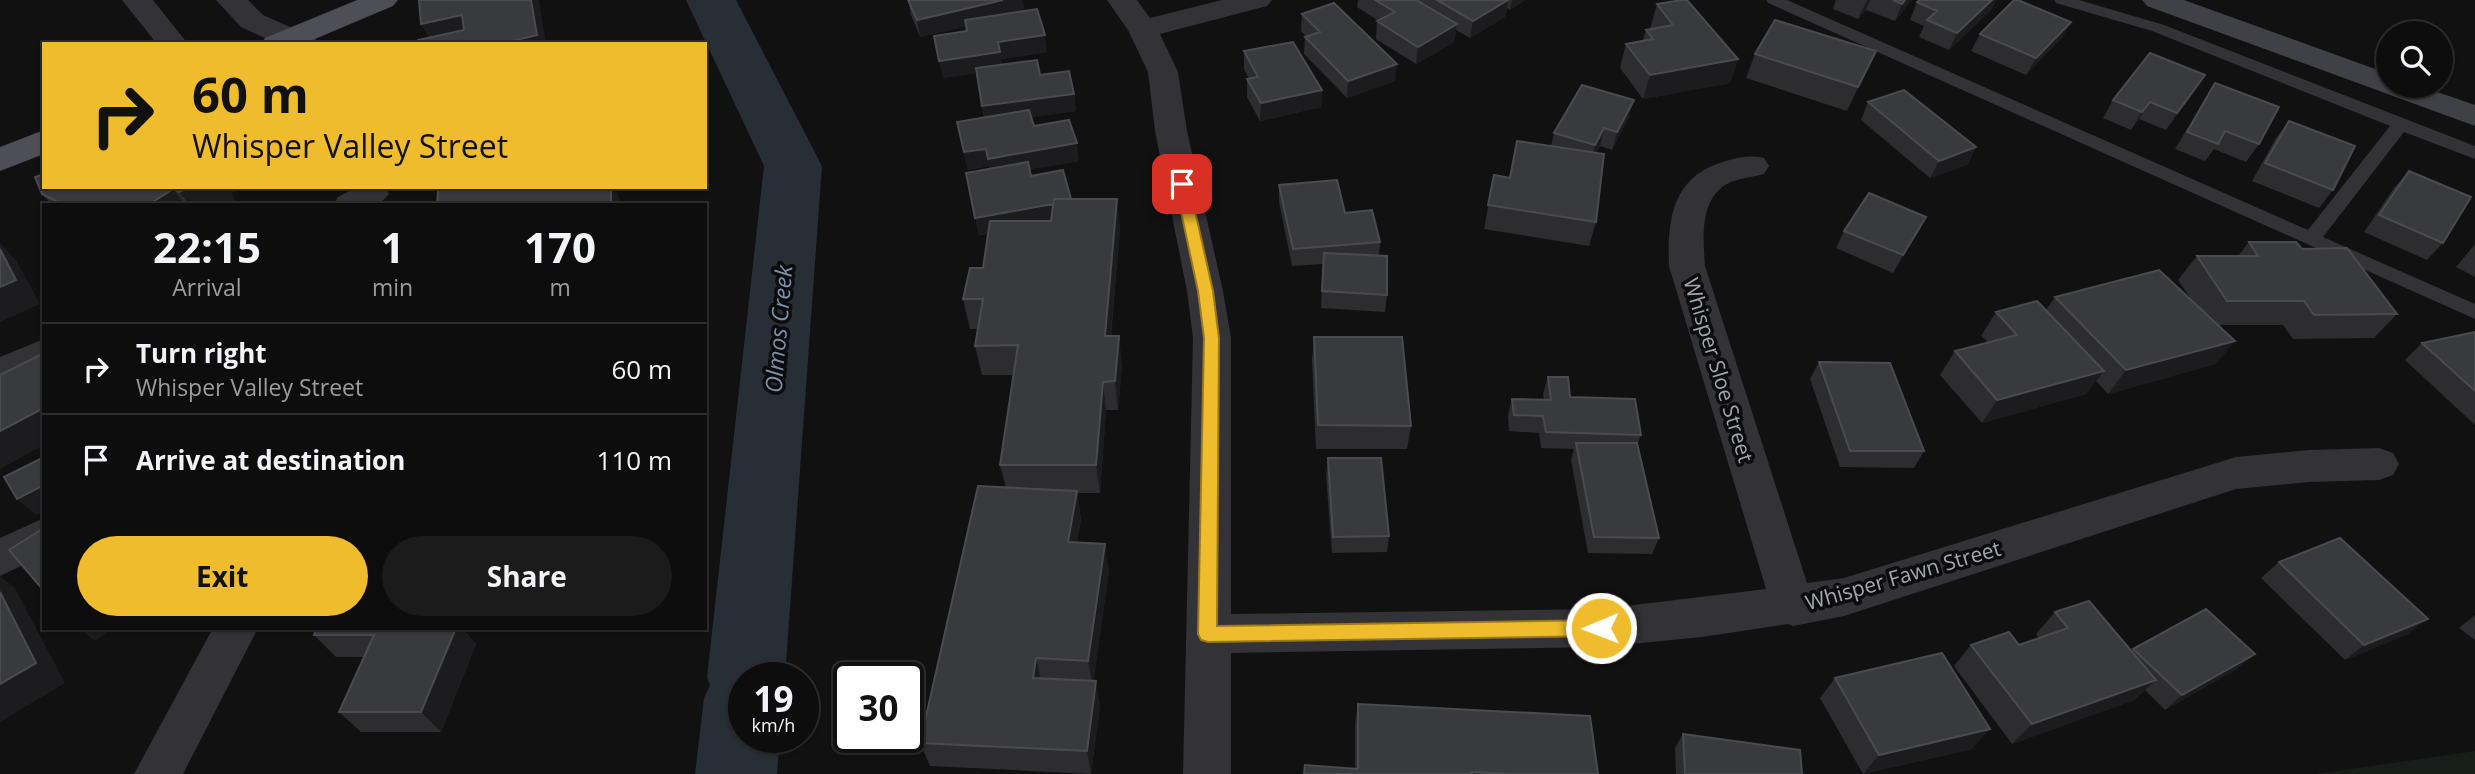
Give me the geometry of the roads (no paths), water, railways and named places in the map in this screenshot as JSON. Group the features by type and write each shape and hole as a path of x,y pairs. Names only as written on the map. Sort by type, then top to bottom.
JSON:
{"main road":[{"path":"290,42 383,0"},
{"path":"2157,0 2376,81"},
{"path":"2225,0 2376,60"},
{"path":"2453,92 2475,101"},
{"path":"2423,98 2475,116"},
{"path":"0,160 42,142"}],"street":[{"path":"231,0 252,21 290,42"},
{"path":"1207,774 1212,338 1205,291 1171,131 1163,72 1133,15 1257,0"},
{"path":"146,2 172,42"},
{"name":"Whisper Sloe Street","path":"1752,166 1715,176 1694,196 1685,226 1687,266 1793,607"},
{"path":"0,374 42,354"},
{"name":"Whisper Fawn Street","path":"1208,634 1601,628 1793,607 1844,597 2236,472 2379,464"},
{"path":"0,558 42,536"},
{"path":"158,774 235,630"}],"lane":[{"path":"1774,0 2475,312"},
{"path":"2062,0 2158,28 2475,153"},
{"path":"2311,239 2401,124"}],"waterway":[{"name":"Olmos Creek","path":"711,0 793,166 747,662"},
{"name":"Olmos Creek","path":"736,774 738,753"}]}
